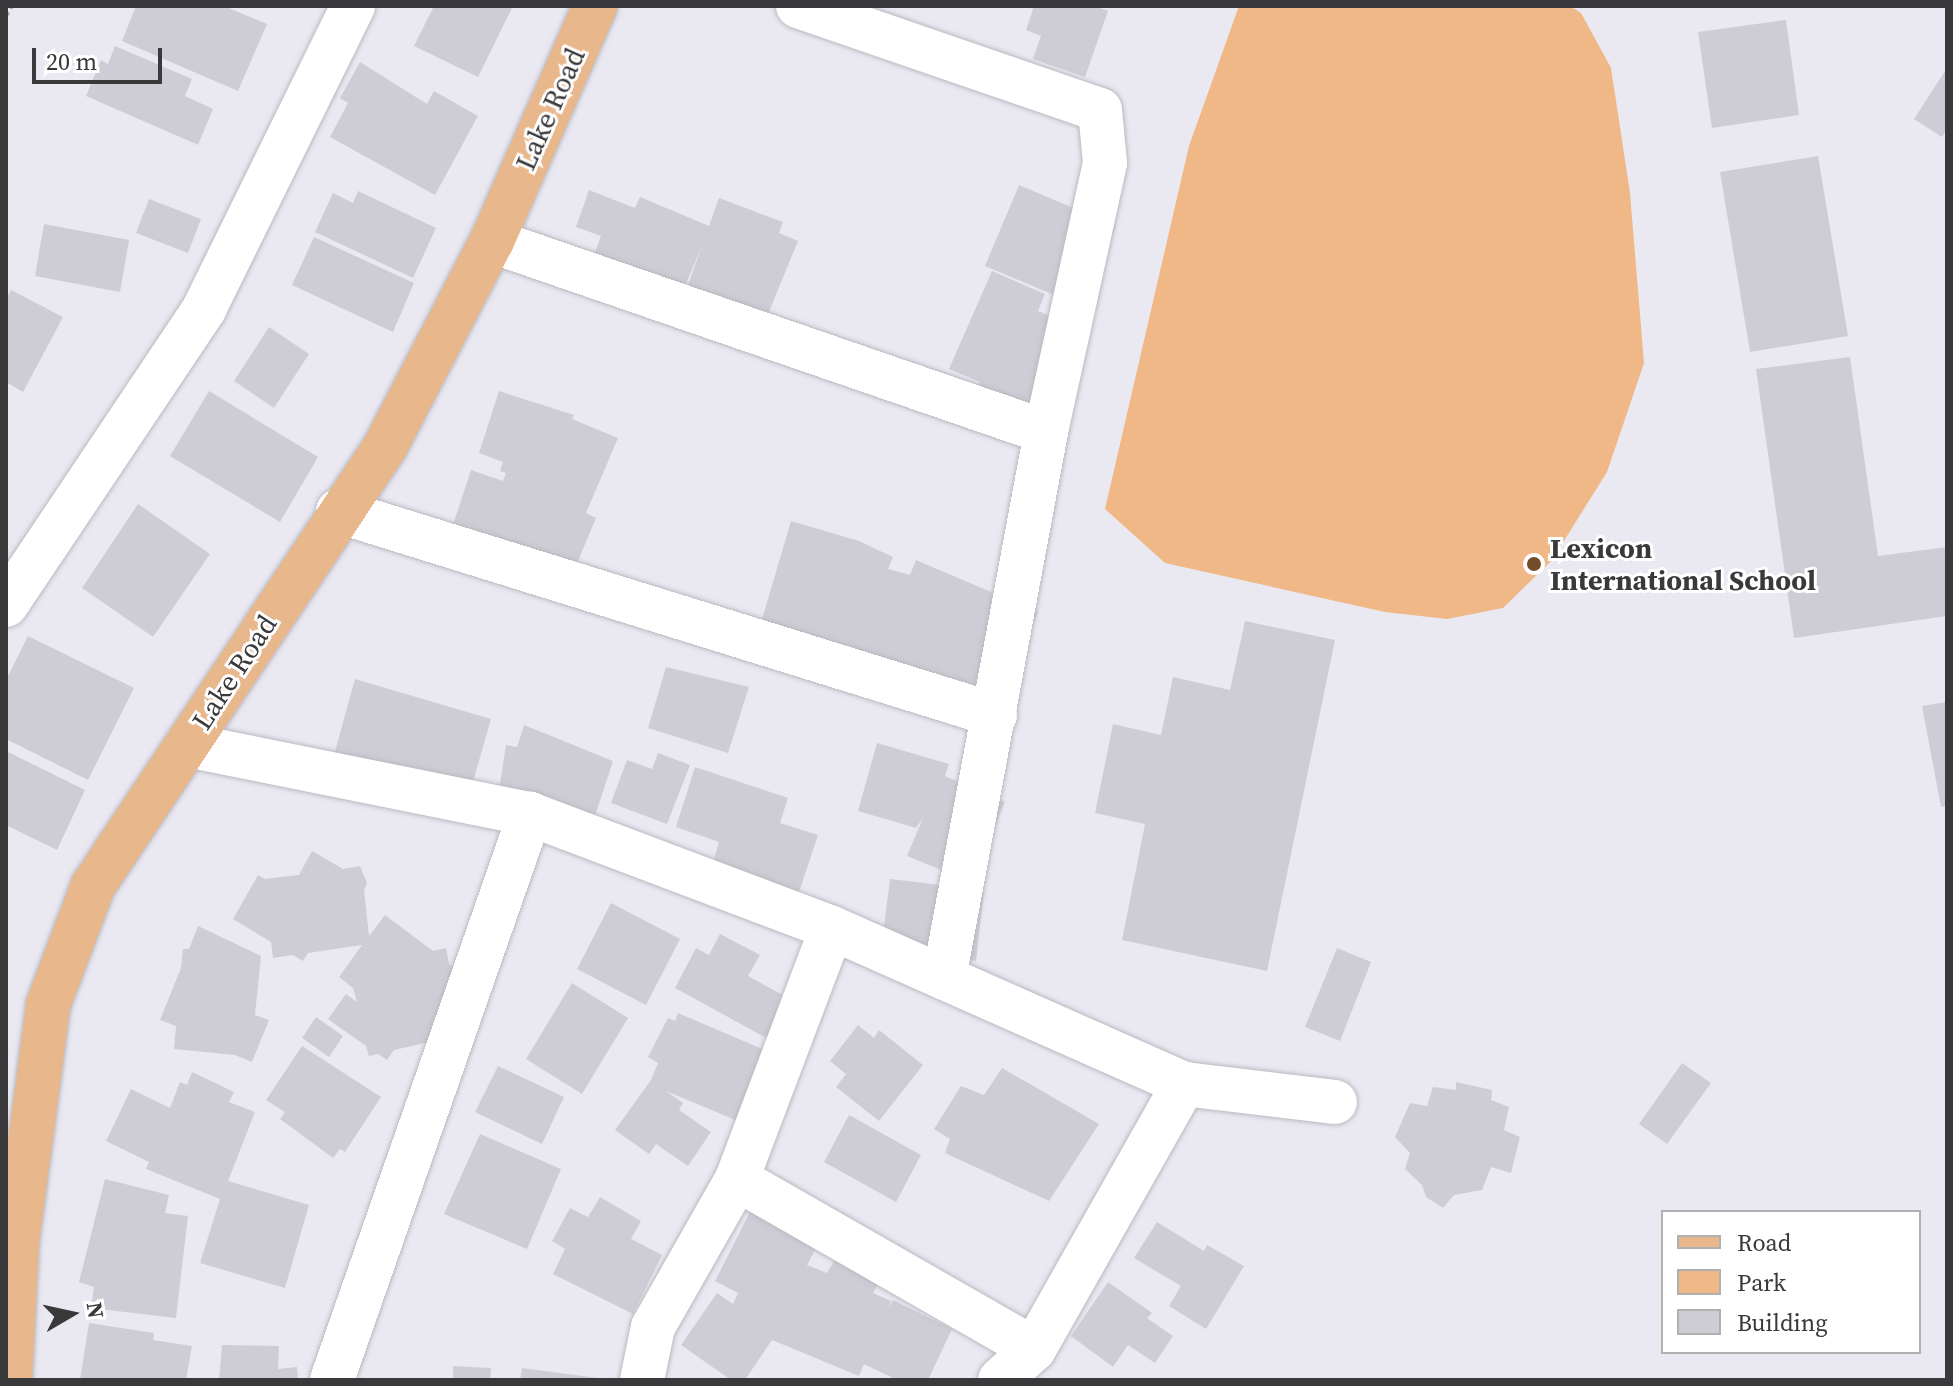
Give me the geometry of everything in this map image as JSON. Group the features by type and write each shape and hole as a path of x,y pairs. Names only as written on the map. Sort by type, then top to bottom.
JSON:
{"main road":[{"name":"Lake Road","path":"10,1380 12,1240 48,1005 93,886 338,511 385,447 492,241 595,6"}],"street":[{"path":"6,605 204,309 353,6"},
{"path":"798,6 1100,110 1105,163 1046,432 944,978"},
{"path":"492,241 1046,432"},
{"path":"338,511 995,715"},
{"path":"187,745 530,814 832,928 1184,1084 1335,1102"},
{"path":"332,1380 530,814"},
{"path":"642,1380 653,1327 737,1179 832,928"},
{"path":"1000,1380 1034,1349 1184,1084"},
{"path":"737,1179 1034,1349"}],"path":[{"path":"6,15 11,6"}],"green space":[{"path":"1239,6 1570,6 1581,13 1611,68 1630,193 1644,363 1607,472 1552,560 1503,608 1447,619 1385,612 1165,563 1105,509 1189,146"}],"building":[{"path":"136,6 224,6 267,24 238,91 122,41"},
{"path":"434,6 513,6 478,77 414,46"},
{"path":"1034,6 1094,6 1108,11 1085,77 1033,59 1041,36 1026,30"},
{"path":"1786,20 1799,115 1712,128 1698,32"},
{"path":"115,46 192,79 185,96 213,109 198,145 86,96 101,60 108,64"},
{"path":"360,62 427,104 434,91 478,116 435,195 330,137 348,103 340,98"},
{"path":"1947,68 1947,129 1942,137 1914,119"},
{"path":"1818,156 1848,336 1750,352 1720,172"},
{"path":"1019,185 1116,226 1082,307 985,266"},
{"path":"589,190 635,208 640,197 709,226 719,198 783,222 779,233 798,241 759,336 684,296 702,246 680,298 592,260 601,236 576,227"},
{"path":"358,191 436,228 413,278 315,232 333,193 353,203"},
{"path":"149,199 201,219 188,253 136,233"},
{"path":"44,224 129,240 120,292 35,276"},
{"path":"314,237 414,283 393,332 292,285"},
{"path":"992,271 1045,294 1038,311 1070,324 1025,432 969,408 980,382 949,369"},
{"path":"11,290 63,317 23,392 6,382 6,300"},
{"path":"269,327 309,354 274,408 234,381"},
{"path":"1850,357 1878,556 1947,547 1947,616 1794,638 1756,369"},
{"path":"209,391 318,457 280,522 170,456"},
{"path":"499,391 574,415 572,419 618,438 586,513 596,518 563,597 453,525 471,470 503,481 506,473 500,471 503,462 479,453"},
{"path":"138,504 210,554 153,637 82,588"},
{"path":"791,521 859,541 893,557 888,569 910,575 916,560 1038,612 989,732 760,626"},
{"path":"1245,621 1335,640 1267,971 1122,940 1145,824 1095,813 1113,724 1161,735 1173,677 1230,690"},
{"path":"28,636 134,688 88,780 6,739 6,680"},
{"path":"666,667 749,687 728,753 648,728"},
{"path":"355,679 491,719 466,806 331,766"},
{"path":"1947,702 1947,806 1941,807 1922,706"},
{"path":"524,725 613,761 595,816 497,803 506,745 517,747"},
{"path":"877,743 949,764 945,776 1005,802 971,882 907,856 923,818 916,828 858,811"},
{"path":"6,751 85,790 57,850 6,825"},
{"path":"658,753 690,765 667,824 611,803 627,760 652,769"},
{"path":"695,767 788,798 780,823 818,835 798,895 712,866 719,842 676,827"},
{"path":"312,851 343,869 360,866 367,883 364,890 369,936 385,915 433,951 446,948 449,964 470,980 465,1034 394,1050 387,1060 378,1054 369,1056 366,1046 328,1019 346,994 357,1002 353,988 339,977 362,945 308,953 303,961 293,955 273,958 271,942 233,919 258,875 265,879 299,875"},
{"path":"890,879 984,890 976,961 881,950"},
{"path":"611,903 680,939 646,1005 577,969"},
{"path":"198,926 261,956 255,1015 269,1020 252,1062 235,1055 174,1049 176,1026 160,1020 181,968 183,949 189,949"},
{"path":"720,934 760,955 748,976 792,1000 770,1040 675,988 696,948 709,955"},
{"path":"1337,948 1371,962 1340,1041 1305,1027"},
{"path":"572,983 628,1018 582,1094 526,1059"},
{"path":"678,1013 793,1062 764,1132 666,1091 683,1103 679,1110 711,1132 688,1166 656,1144 649,1154 615,1130 651,1080 658,1063 648,1057 668,1018 675,1021"},
{"path":"316,1017 343,1036 329,1057 302,1038"},
{"path":"858,1025 874,1038 879,1030 923,1065 879,1121 836,1087 846,1074 830,1061"},
{"path":"302,1046 381,1097 345,1152 340,1149 333,1158 280,1119 285,1112 266,1100"},
{"path":"1682,1063 1711,1083 1667,1144 1639,1124"},
{"path":"498,1066 564,1097 542,1144 475,1112"},
{"path":"1002,1068 1099,1124 1049,1201 945,1153 950,1139 934,1129 961,1086 984,1095"},
{"path":"192,1072 234,1092 229,1102 255,1112 228,1181 309,1205 285,1288 200,1263 220,1199 146,1169 149,1162 106,1141 131,1089 170,1108 180,1082 187,1085"},
{"path":"1456,1082 1492,1090 1491,1100 1509,1107 1504,1130 1520,1137 1511,1173 1491,1167 1482,1190 1454,1195 1443,1208 1426,1197 1422,1185 1405,1169 1410,1153 1395,1137 1410,1103 1427,1106 1433,1087 1456,1090"},
{"path":"849,1115 921,1155 896,1202 824,1162"},
{"path":"480,1134 561,1169 527,1249 444,1214"},
{"path":"105,1179 169,1195 165,1213 188,1216 176,1318 91,1308 94,1287 79,1282"},
{"path":"600,1197 641,1221 631,1239 662,1255 633,1314 553,1274 565,1249 552,1241 570,1208 588,1217"},
{"path":"752,1208 819,1243 807,1265 827,1273 835,1259 879,1282 873,1293 891,1301 888,1308 893,1300 952,1329 928,1380 897,1380 864,1364 859,1376 772,1340 745,1380 731,1380 681,1345 717,1293 733,1304 738,1293 715,1281"},
{"path":"1157,1222 1204,1251 1207,1245 1244,1266 1206,1329 1169,1306 1181,1286 1134,1258"},
{"path":"1108,1282 1152,1313 1147,1318 1173,1336 1155,1363 1128,1345 1113,1367 1071,1336"},
{"path":"89,1323 154,1333 153,1340 192,1346 186,1380 80,1380"},
{"path":"222,1345 279,1346 278,1369 297,1367 298,1380 219,1380"},
{"path":"453,1366 491,1368 490,1380 453,1380"},
{"path":"522,1368 598,1378 598,1380 520,1380"}],"place":[{"name":"Lexicon International School","path":"1534,564"}]}
